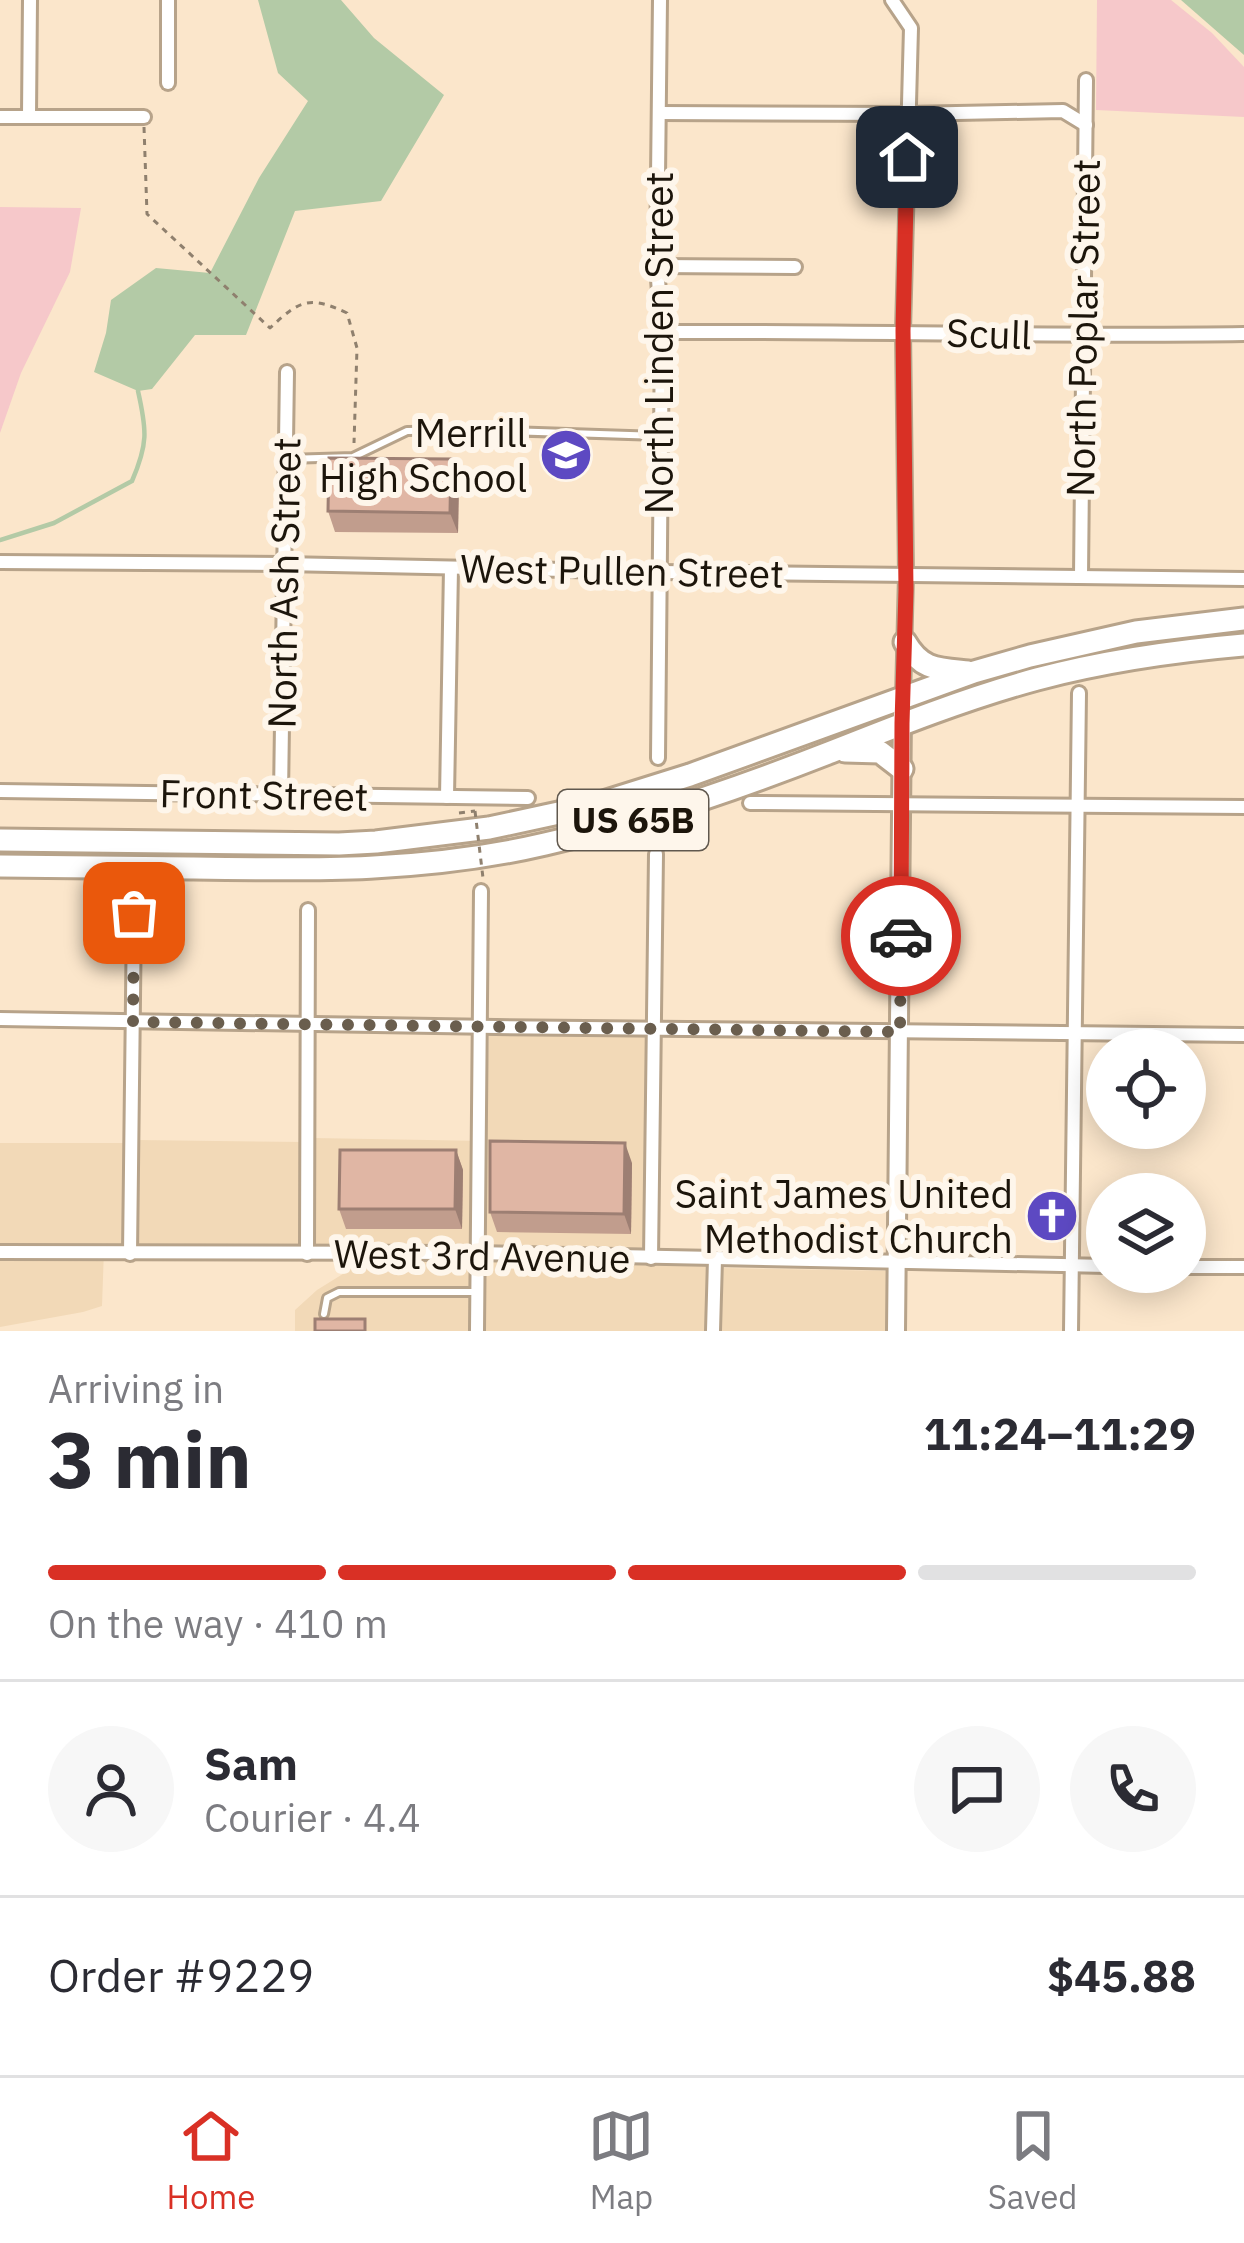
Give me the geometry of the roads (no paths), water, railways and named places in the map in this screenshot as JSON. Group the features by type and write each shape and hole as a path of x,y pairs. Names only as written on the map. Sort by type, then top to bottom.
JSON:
{"highway":[{"name":"US 65B","path":"0,840 339,844 489,828 619,799 974,672 1136,632 1244,620"},
{"path":"905,643 924,664 974,672"},
{"name":"US 65B","path":"0,866 337,870 455,860 547,844 617,826 1032,680 1154,655 1244,646"},
{"path":"832,751 880,752 902,769"}],"main road":[{"path":"896,1331 903,698"}],"street":[{"path":"29,115 30,0"},
{"path":"168,0 168,82"},
{"name":"North Linden Street","path":"658,758 660,0"},
{"path":"892,0 910,28 903,331 903,698"},
{"name":"North Poplar Street","path":"1081,576 1086,80"},
{"path":"659,113 1063,111 1086,125"},
{"path":"0,117 144,117"},
{"path":"657,266 795,267"},
{"name":"Scull","path":"662,332 1244,334"},
{"name":"North Ash Street","path":"281,795 287,372"},
{"name":"West Pullen Street","path":"0,562 1244,579"},
{"path":"447,797 451,568"},
{"path":"1071,1331 1079,693"},
{"name":"Front Street","path":"0,790 528,798"},
{"path":"750,803 1244,807"},
{"path":"651,1258 656,854"},
{"path":"476,1331 482,884"},
{"path":"307,1254 308,910"},
{"path":"130,1254 134,913"},
{"path":"0,1019 1244,1035"},
{"name":"West 3rd Avenue","path":"0,1252 477,1253 1086,1266"},
{"path":"713,1331 715,1259"},
{"path":"1206,1267 1244,1267"}],"lane":[{"path":"286,459 353,457 407,431 660,436"},
{"path":"324,1314 327,1298 340,1292 477,1292"}],"waterway":[{"path":"0,540 54,523 132,481 144,437 138,391"}],"place":[{"name":"Merrill High School","path":"566,455"},
{"name":"Saint James United Methodist Church","path":"1052,1216"}]}
